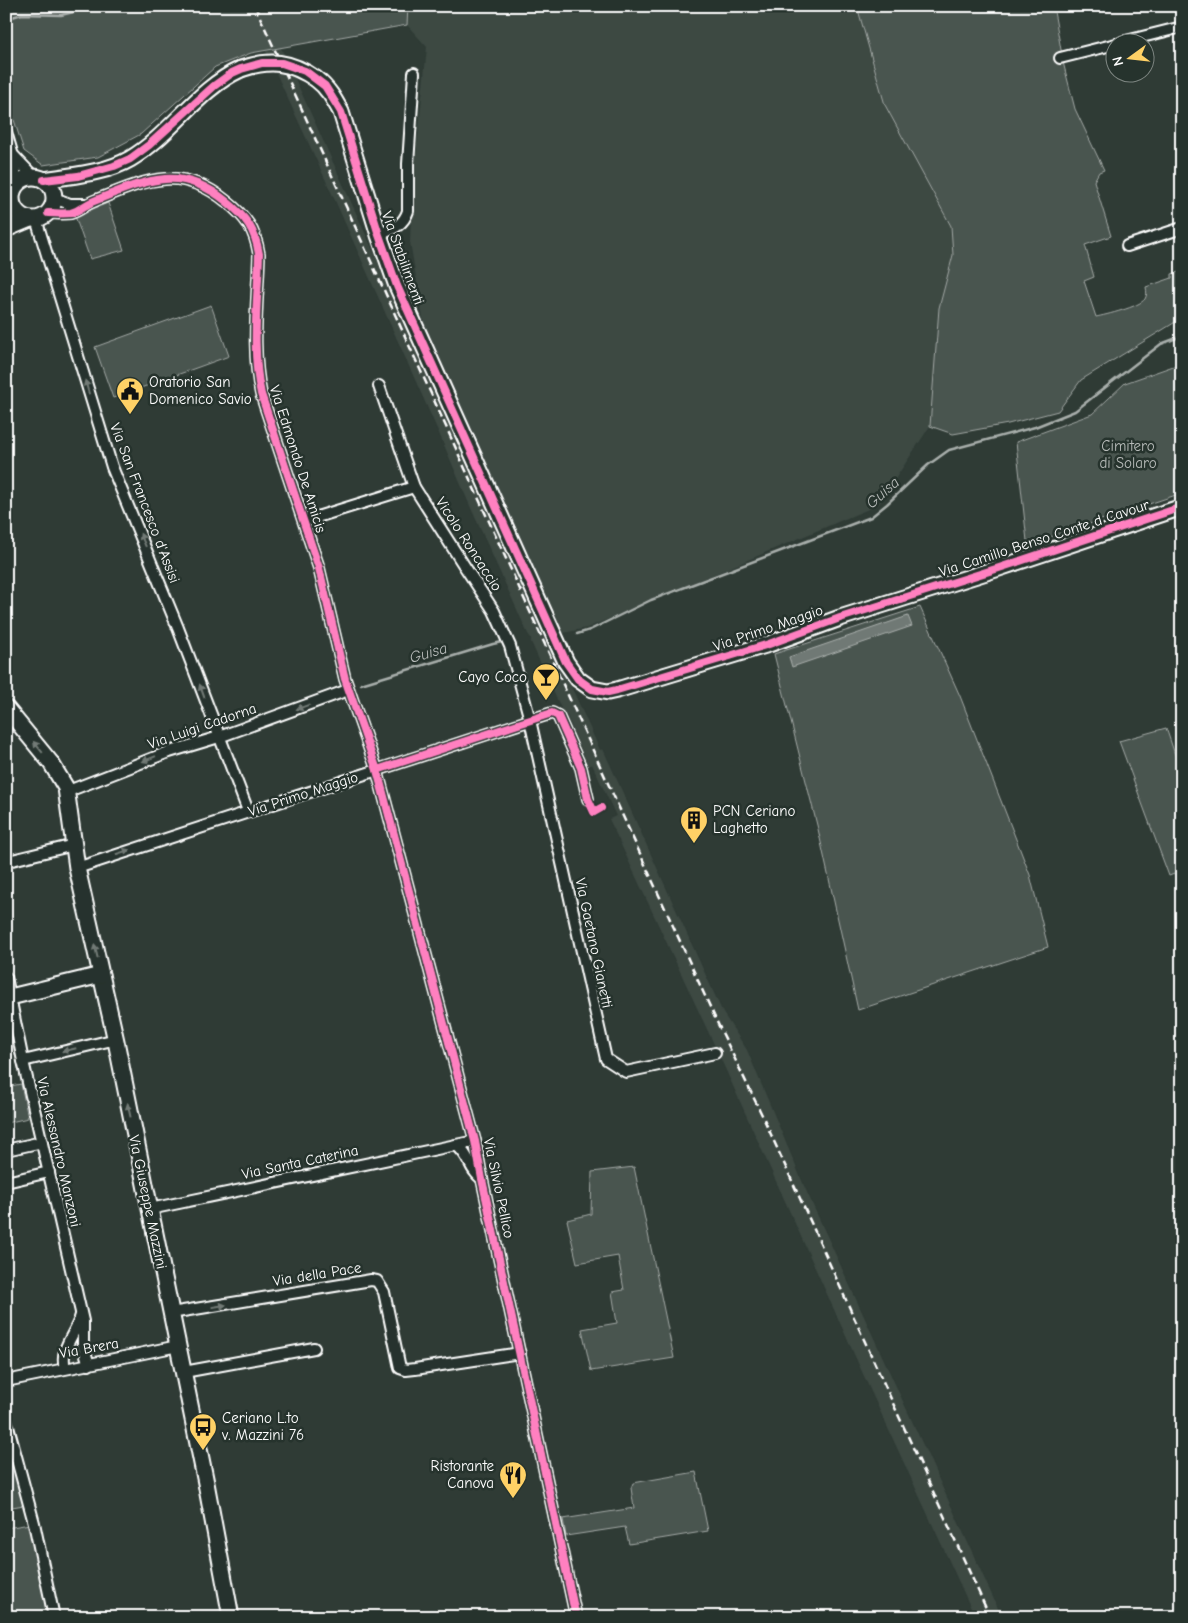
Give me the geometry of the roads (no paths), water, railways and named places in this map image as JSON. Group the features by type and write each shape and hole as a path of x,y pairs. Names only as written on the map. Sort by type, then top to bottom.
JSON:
{"street":[{"path":"1156,34 1182,28"},
{"path":"1060,58 1106,46"},
{"name":"Via Stabilimenti","path":"39,178 78,176 114,166 130,159 149,145 214,86 241,69 262,63 282,63 305,71 325,86 341,112 379,235 410,315 566,662 578,679 592,689 608,692 630,687"},
{"path":"379,235 401,224 408,211 408,164 414,74"},
{"path":"6,132 14,156 17,185"},
{"path":"6,229 38,217 52,206 54,196 51,186 14,156"},
{"name":"Via Stabilimenti","path":"54,196 78,176"},
{"path":"38,217 23,217 14,208 12,196 17,185 22,180 39,178"},
{"name":"Via Edmondo De Amicis","path":"38,217 73,213 85,204 136,184 158,179 177,178 192,181 218,194 236,208 251,227 257,239 259,254 256,353 257,379 260,394 304,522 325,591 348,690 377,770"},
{"name":"Via Edmondo De Amicis","path":"54,196 70,204 85,204"},
{"path":"6,223 14,208"},
{"name":"Via San Francesco d'Assisi","path":"38,217 112,467 175,619 248,811"},
{"path":"1127,246 1182,228"},
{"name":"Vicolo Roncaccio","path":"379,386 414,488 464,568 494,611 510,646 530,720"},
{"path":"304,522 414,488"},
{"name":"Via Camillo Benso Conte d Cavour","path":"915,594 1182,507"},
{"name":"Via Primo Maggio","path":"630,687 769,644 840,618 915,594"},
{"name":"Via Luigi Cadorna","path":"66,788 71,790 166,752 219,737 348,690"},
{"path":"6,708 50,763 66,788"},
{"name":"Via Primo Maggio","path":"77,868 552,713 558,716 581,768 588,799"},
{"name":"Via Gaetano Gianetti","path":"530,720 606,1059 626,1072 715,1054"},
{"name":"Via Silvio Pellico","path":"377,770 475,1142 576,1617"},
{"name":"Via Giuseppe Mazzini","path":"66,788 77,868 116,1041 232,1617"},
{"path":"8,861 74,846"},
{"path":"9,998 101,975"},
{"name":"Via Alessandro Manzoni","path":"6,977 23,1061 81,1314 83,1345 88,1365"},
{"path":"23,1061 108,1041 116,1041"},
{"path":"6,1150 42,1142"},
{"name":"Via Santa Caterina","path":"150,1209 475,1142"},
{"path":"456,1145 464,1151 472,1168 482,1179"},
{"path":"6,1182 49,1172"},
{"name":"Via della Pace","path":"171,1313 371,1280 377,1281 384,1292 400,1368 406,1370 520,1353"},
{"path":"65,1368 63,1362 64,1352 79,1323 81,1314"},
{"name":"Via Brera","path":"6,1380 178,1346"},
{"path":"184,1372 314,1348"},
{"path":"6,1418 34,1523 54,1617"}],"waterway":[{"path":"6,19 22,14 61,15 99,6"},
{"name":"Guisa","path":"577,634 590,630 651,600 871,517 928,465 949,450 1035,427 1075,411 1161,344 1182,336"},
{"name":"Guisa","path":"361,684 502,642"}],"railway":[{"path":"255,6 616,801 716,1020 763,1117 990,1617"}],"place":[{"name":"Oratorio San Domenico Savio","path":"130,415"},
{"name":"Cayo Coco","path":"546,701"},
{"name":"PCN Ceriano Laghetto","path":"694,844"},
{"name":"Ceriano L.to v. Mazzini 76","path":"203,1451"},
{"name":"Ristorante Canova","path":"513,1499"}],"park label":[{"name":"Cimitero di Solaro","path":"1128,454"}]}
